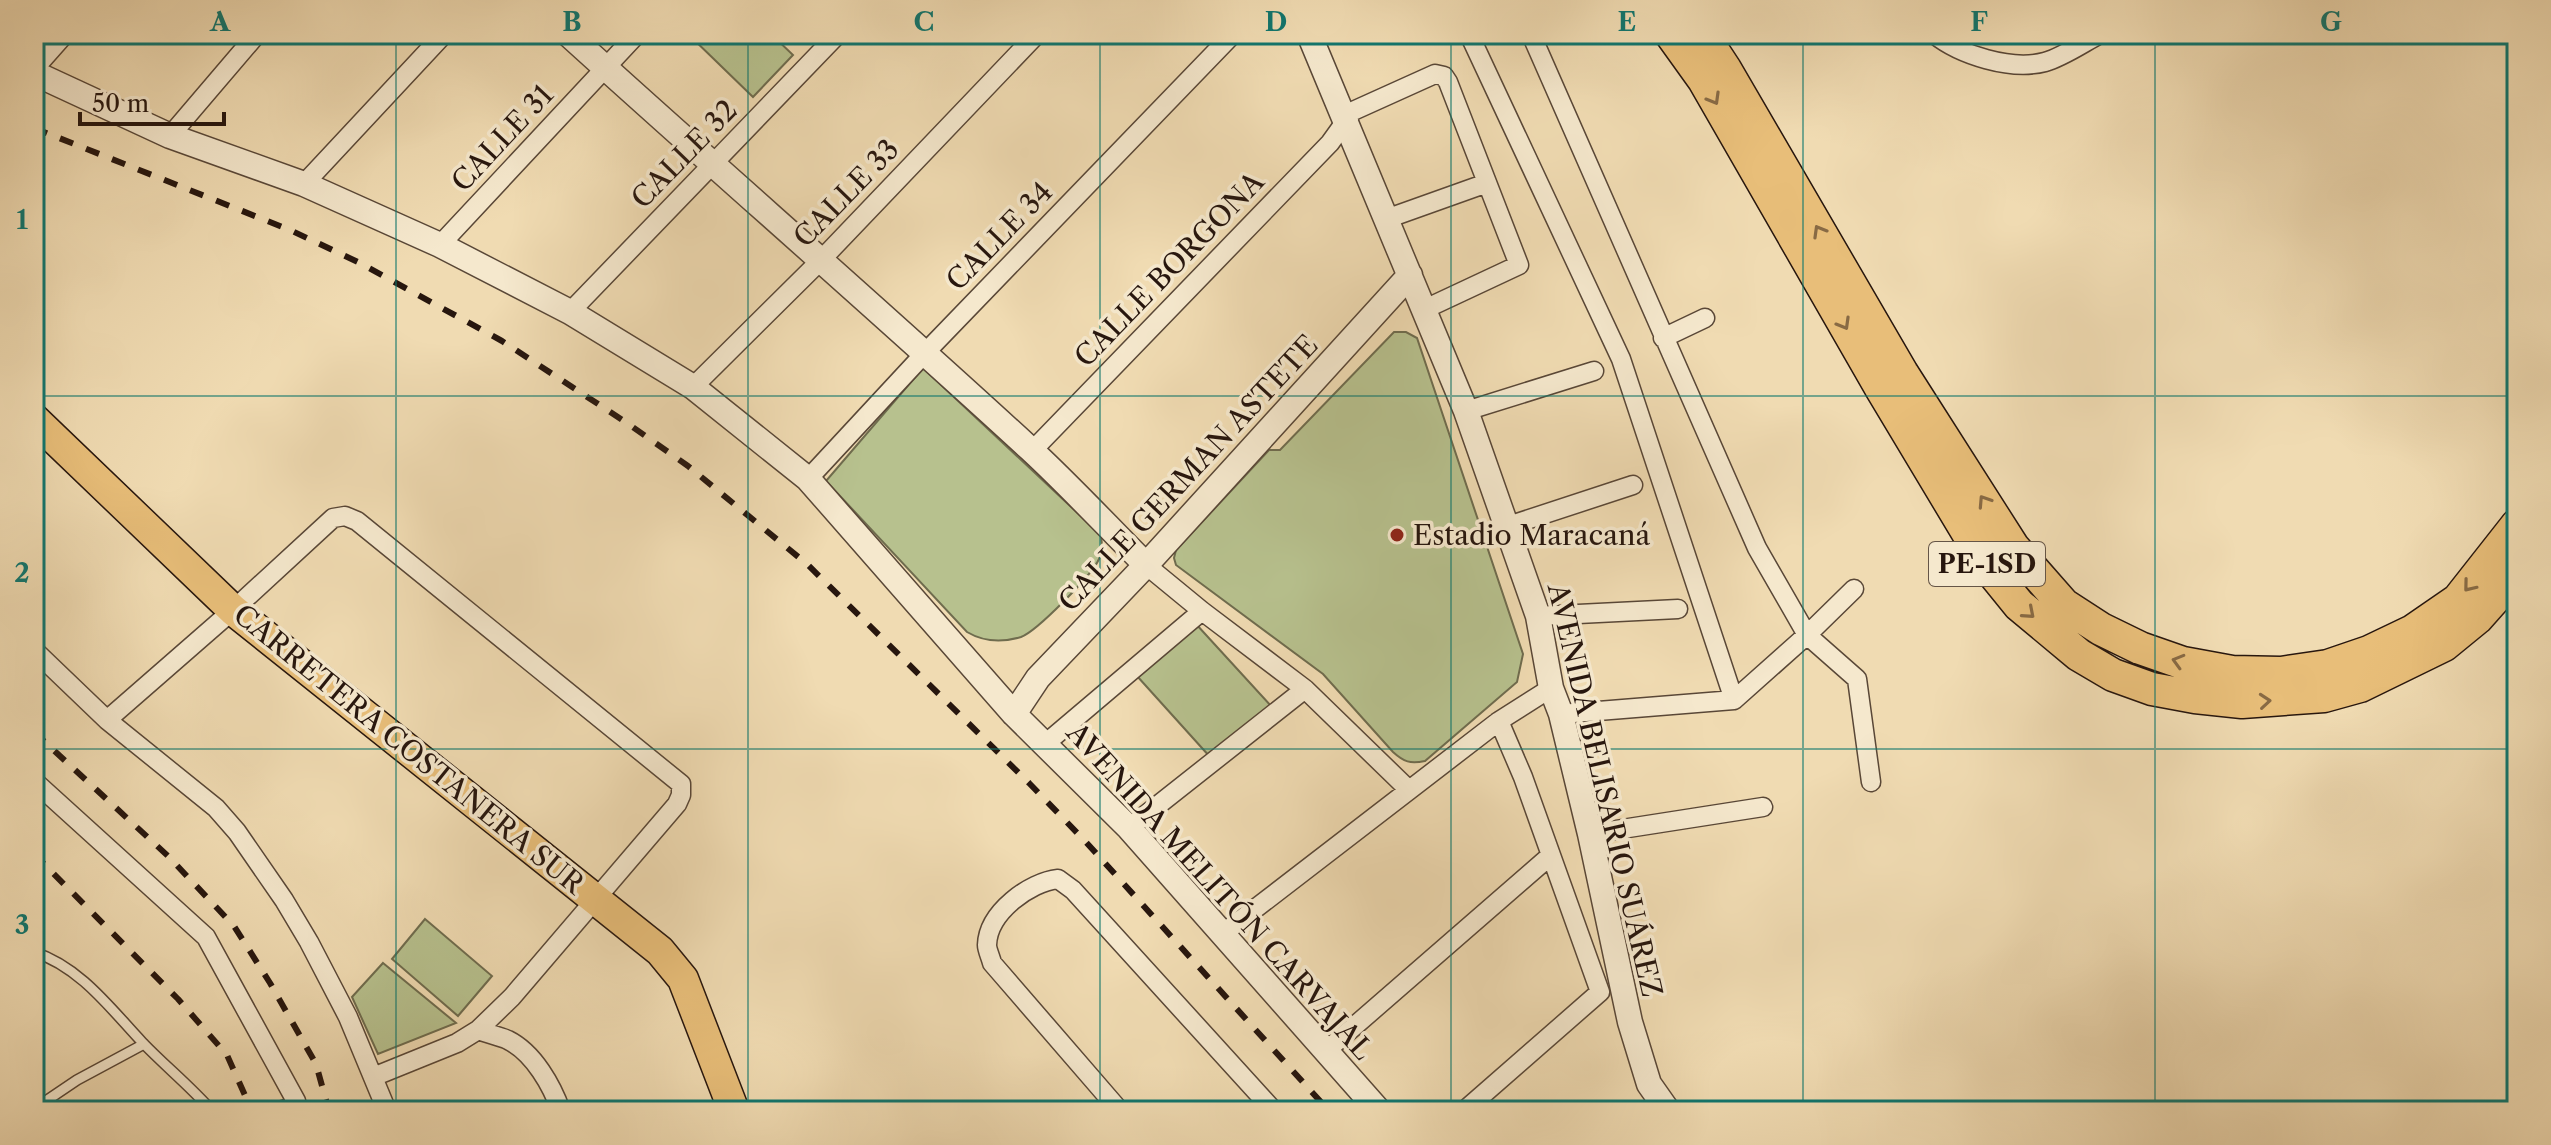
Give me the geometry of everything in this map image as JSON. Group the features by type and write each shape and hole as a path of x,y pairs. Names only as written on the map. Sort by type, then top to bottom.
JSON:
{"highway":[{"name":"PE-1SD","path":"1671,34 1704,80 1881,388 1989,568 2019,605 2079,655 2113,675 2195,697 2242,702 2324,696 2360,686 2444,645 2477,618 2517,573"},
{"name":"PE-1SD","path":"1702,34 1902,373 2013,547 2064,605 2101,629 2140,648 2183,663 2232,672 2281,673 2328,666 2369,652 2413,631 2458,600 2517,525"}],"main road":[{"name":"CARRETERA COSTANERA SUR","path":"34,419 233,610 660,951 683,979 734,1111"}],"street":[{"path":"34,71 65,34"},
{"path":"170,136 257,34"},
{"path":"304,184 444,34"},
{"path":"568,34 712,165 822,259 1032,451 1146,565 1305,689 1408,789"},
{"name":"CALLE 31","path":"440,245 637,34"},
{"name":"CALLE 32","path":"570,312 838,34"},
{"name":"CALLE 33","path":"693,387 822,259 1037,34"},
{"name":"CALLE 34","path":"808,479 924,354 1233,34"},
{"name":"AVENIDA BELISARIO SUÁREZ","path":"1309,34 1466,411 1538,616 1551,688 1561,714 1590,834 1630,1022 1649,1084 1668,1111"},
{"path":"1469,34 1621,359 1734,700"},
{"path":"1531,34 1757,548 1807,635 1857,679 1871,782"},
{"path":"1934,34 1946,43 2001,64 2045,62 2100,34"},
{"name":"AVENIDA MELITÓN CARVAJAL","path":"34,71 170,136 304,184 440,245 570,312 693,387 808,479 1014,714 1129,828 1379,1111"},
{"name":"CALLE BORGONA","path":"1032,451 1319,154 1353,111 1435,74 1444,76 1487,183"},
{"path":"1386,219 1487,183 1519,265 1425,309"},
{"name":"CALLE GERMAN ASTETE","path":"1014,714 1038,678 1146,565 1410,275"},
{"path":"1663,338 1705,318"},
{"path":"1466,411 1594,371"},
{"path":"1505,527 1633,485"},
{"path":"107,720 333,518 345,516 357,521 681,784 677,804 512,997 478,1030 457,1043 373,1077"},
{"path":"1561,714 1734,700 1854,589"},
{"path":"1538,616 1678,609"},
{"path":"1045,744 1202,611"},
{"path":"34,650 107,720 216,808 237,832 309,942 348,1017 387,1111"},
{"path":"1221,935 1408,789 1499,721 1551,688"},
{"path":"1129,828 1305,689"},
{"path":"1464,1111 1600,992 1523,777 1499,721"},
{"path":"34,781 206,937 297,1106"},
{"path":"1590,834 1763,807"},
{"path":"1327,1050 1550,856"},
{"path":"1120,1111 992,963 987,945 993,925 1013,902 1042,881 1058,879 1073,890 1274,1111"},
{"path":"478,1030 511,1041 534,1062 548,1081 561,1111"}],"lane":[{"path":"34,952 46,956 91,986 212,1111"},
{"path":"34,1109 77,1080 144,1044"},
{"path":"265,1111 297,1106"}],"green space":[{"path":"688,34 771,34 793,55 753,97"},
{"name":"Estadio Maracaná","path":"1394,332 1406,332 1417,338 1523,654 1517,682 1425,761 1415,762 1404,760 1393,752 1323,674 1176,565 1174,558 1176,550 1269,450 1280,450"},
{"path":"923,368 1101,535 1101,553 1094,567 1051,614 1021,637 993,640 967,632 826,481"},
{"path":"1196,624 1272,707 1211,758 1137,676"},
{"path":"425,919 492,976 458,1016 392,959"},
{"path":"383,963 456,1023 378,1054 352,997"}],"railway":[{"path":"34,128 290,230 360,263 502,341 688,466 808,565 1029,783 1329,1111"},
{"path":"34,732 168,856 234,926 316,1064 329,1111"},
{"path":"34,854 178,999 227,1055 252,1111"}],"place":[{"name":"Estadio Maracaná","path":"1397,535"}]}
